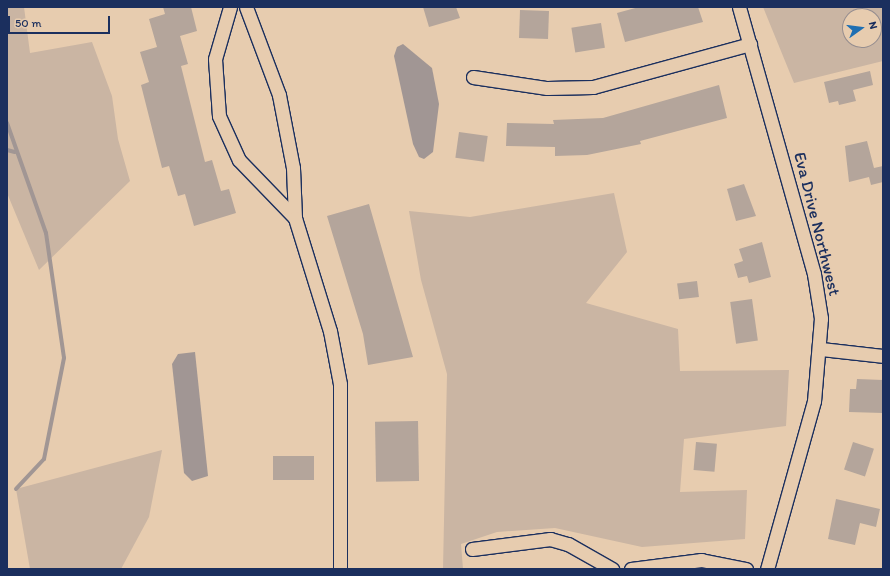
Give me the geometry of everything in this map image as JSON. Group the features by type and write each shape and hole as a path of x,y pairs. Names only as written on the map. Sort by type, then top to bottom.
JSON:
{"street":[{"path":"230,7 215,59 219,116 239,160 295,218"},
{"path":"246,7 279,95 294,168 295,218 326,316 340,384 340,569"},
{"name":"Eva Drive Northwest","path":"739,7 816,282 821,349 814,401 767,569"},
{"path":"473,77 547,88 593,87 750,44"},
{"path":"821,349 883,356"},
{"path":"472,549 550,540 568,544 612,569"},
{"path":"631,569 702,560 746,569"}],"shaded area":[{"path":"7,7 24,7 30,53 92,42 112,96 118,139 130,181 39,270 7,193"},
{"path":"763,7 883,7 883,61 794,83"},
{"path":"403,44 432,68 439,104 433,152 424,159 419,157 413,144 394,56 397,47"},
{"path":"614,193 627,252 586,303 678,329 680,371 789,370 786,426 684,439 680,492 747,490 745,539 642,547 555,528 497,532 461,544 463,569 443,569 447,374 421,280 409,211 470,217"},
{"path":"195,352 208,476 192,481 184,473 172,364 178,354"},
{"path":"162,450 149,517 121,569 30,569 16,489"}],"building":[{"path":"163,7 191,7 197,31 180,36 188,64 181,66 205,162 212,160 221,191 229,189 236,213 194,226 185,194 178,196 169,166 162,168 141,85 149,82 140,52 157,47 149,19 165,14"},
{"path":"423,7 456,7 460,18 429,27"},
{"path":"639,7 698,7 703,22 625,42 617,13"},
{"path":"520,10 549,11 548,39 519,38"},
{"path":"601,23 605,48 575,52 571,28"},
{"path":"870,71 873,85 853,90 856,101 839,105 838,101 829,103 824,82"},
{"path":"719,85 727,118 640,141 641,144 587,155 555,156 555,147 506,146 507,123 554,124 553,120 603,118"},
{"path":"459,132 488,136 484,162 455,158"},
{"path":"867,141 874,168 883,166 883,182 871,185 869,177 849,182 845,146"},
{"path":"744,184 756,216 736,221 727,189"},
{"path":"369,204 413,357 368,365 363,334 327,216"},
{"path":"762,242 771,277 749,283 747,276 738,278 734,264 743,261 739,249"},
{"path":"697,281 699,297 679,299 677,283"},
{"path":"752,299 758,341 736,344 730,302"},
{"path":"857,379 883,380 883,413 849,412 850,389 856,389"},
{"path":"418,421 419,481 376,482 375,422"},
{"path":"696,442 717,444 714,472 694,470"},
{"path":"853,442 874,449 865,476 844,470"},
{"path":"273,456 314,456 314,480 273,480"},
{"path":"836,499 880,509 876,527 860,523 855,545 828,539"}],"waterway":[{"path":"7,123 46,233 64,358 44,459 16,489"},
{"path":"7,150 15,152"}]}
